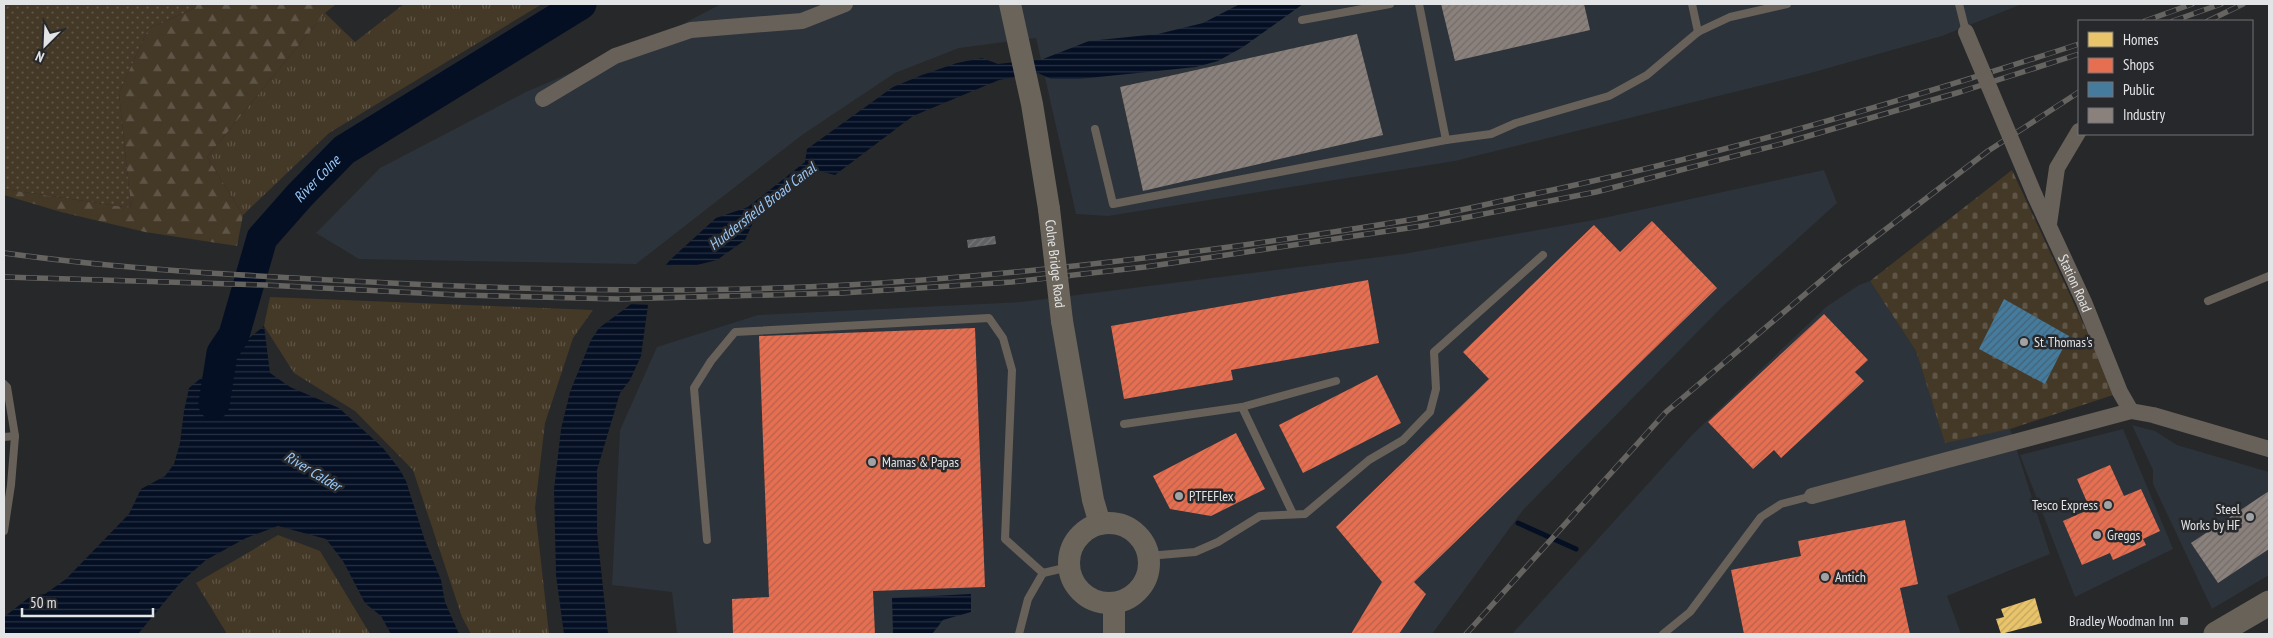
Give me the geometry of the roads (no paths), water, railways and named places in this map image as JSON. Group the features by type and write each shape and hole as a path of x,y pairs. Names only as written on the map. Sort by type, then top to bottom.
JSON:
{"main road":[{"name":"Colne Bridge Road","path":"1010,4 1017,28 1032,104 1049,210 1062,321 1093,500 1100,524"},
{"path":"1113,523 1125,527 1136,534 1144,544 1148,556 1149,568 1146,580 1139,590 1130,598 1114,604 1091,600 1080,592 1072,580 1069,567 1069,556 1073,544 1089,528 1100,524 1113,523"},
{"path":"2216,634 2269,603"},
{"path":"1114,604 1114,634"}],"street":[{"path":"543,99 615,56 691,30 802,21 845,4"},
{"name":"Station Road","path":"1966,32 2035,196 2084,302 2120,392 2131,411"},
{"path":"2049,224 2058,168 2078,133"},
{"path":"1812,496 2131,411 2153,415 2269,449"}],"lane":[{"path":"1302,20 1390,4"},
{"path":"1419,4 1446,140"},
{"path":"1692,4 1698,32"},
{"path":"1095,129 1113,204 1446,140 1491,134 1516,123 1608,96 1647,75 1698,32 1730,17 1787,4"},
{"path":"1959,4 1966,32"},
{"path":"1148,556 1195,552 1218,542 1260,516 1305,514 1369,460 1403,440 1430,412 1436,389 1434,352 1543,255"},
{"path":"2208,301 2269,276"},
{"path":"707,540 694,388 711,361 735,332 989,318 1003,338 1012,370 1005,539 1043,573"},
{"path":"1124,424 1242,407 1336,381"},
{"path":"4,384 8,387 16,436 12,485 4,531"},
{"path":"1242,407 1294,514"},
{"path":"4,437 16,436"},
{"path":"1663,634 1690,612 1761,517 1781,504 1812,496"},
{"path":"1018,634 1028,599 1043,573 1069,567"}],"water":[{"name":"Huddersfield Broad Canal","path":"1240,4 1303,4 1243,47 1218,61 1196,67 1079,79 1051,79 1038,73 999,80 913,116 835,175 815,170 807,175 756,216 745,240 717,260 685,268 648,305 641,356 630,380 620,393 597,470 597,532 608,634 564,634 556,575 554,490 561,429 570,392 591,340 599,328 634,302 671,259 716,218 748,207 805,162 807,149 893,87 957,63 982,58 998,64 1043,59 1089,41 1158,34 1203,23"},
{"name":"River Calder","path":"264,326 270,373 290,387 339,408 383,448 400,470 406,481 425,541 441,580 445,602 459,634 391,634 381,616 365,603 343,561 326,539 278,526 246,538 206,560 181,582 138,634 4,634 4,617 31,596 45,594 66,579 129,514 141,489 165,476 174,464 180,443 189,388"},
{"path":"971,594 971,612 943,620 932,634 893,634 892,598"}],"waterway":[{"name":"River Colne","path":"214,404 222,353 234,335 262,238 300,195 344,150 581,4"},
{"path":"1518,523 1576,549"}],"railway":[{"path":"2148,20 2192,4"},
{"path":"2176,20 2221,4"},
{"path":"2210,20 2243,4"},
{"path":"4,253 47,259 221,274 413,284 600,290 786,288 848,285 1132,260 1274,241 1415,219 1590,182 1801,128 1940,88 2078,44"},
{"path":"4,277 265,285 458,295 618,299 842,293 1012,282 1145,267 1422,226 1596,192 1781,144 1960,92 2078,54"},
{"path":"1466,634 1666,412 1843,262 1988,151 2078,93"}],"place":[{"name":"St. Thomas's","path":"2024,342"},
{"name":"Mamas & Papas","path":"872,462"},
{"name":"PTFEFlex","path":"1179,496"},
{"name":"Tesco Express","path":"2108,505"},
{"name":"Steel Works by HF","path":"2250,517"},
{"name":"Greggs","path":"2097,535"},
{"name":"Antich","path":"1825,577"},
{"name":"Bradley Woodman Inn","path":"2184,621"}]}
